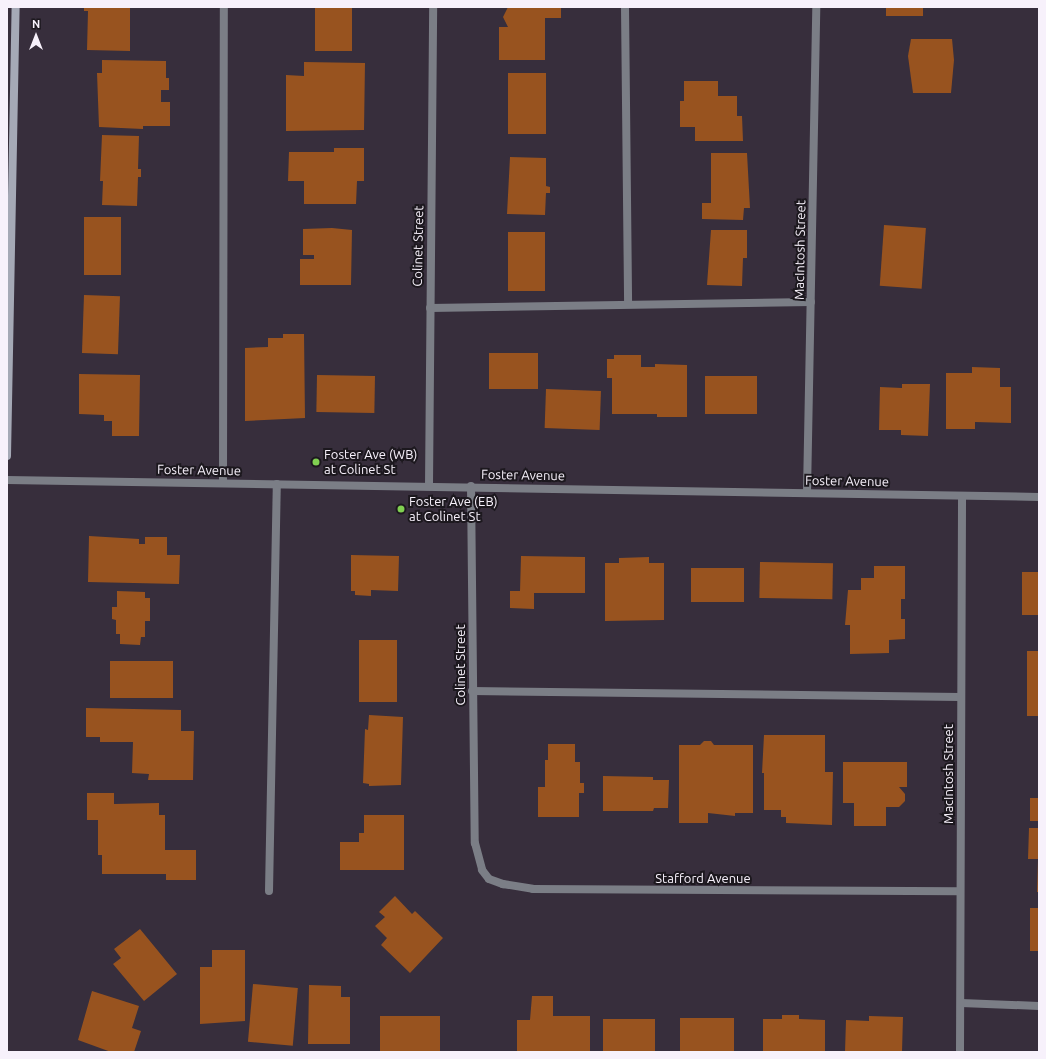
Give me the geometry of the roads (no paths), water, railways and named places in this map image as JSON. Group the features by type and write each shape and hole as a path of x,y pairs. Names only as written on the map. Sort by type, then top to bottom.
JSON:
{"main road":[{"path":"7,456 16,7"}],"street":[{"path":"223,482 224,7"},
{"name":"Colinet Street","path":"429,486 433,7"},
{"path":"626,7 628,303"},
{"name":"MacIntosh Street","path":"807,492 816,7"},
{"path":"430,308 628,303 811,302"},
{"name":"Foster Avenue","path":"7,480 471,486 1039,497"},
{"path":"269,891 278,484"},
{"name":"Colinet Street","path":"471,486 472,691 475,843"},
{"name":"MacIntosh Street","path":"960,1052 961,1003 959,891 962,496"},
{"path":"472,691 960,697"},
{"name":"Stafford Avenue","path":"475,843 482,870 490,879 517,887 959,891"},
{"path":"961,1003 1039,1006"}],"place":[{"name":"Foster Ave (WB) at Colinet St","path":"316,462"},
{"name":"Foster Ave (EB) at Colinet St","path":"401,509"}]}
